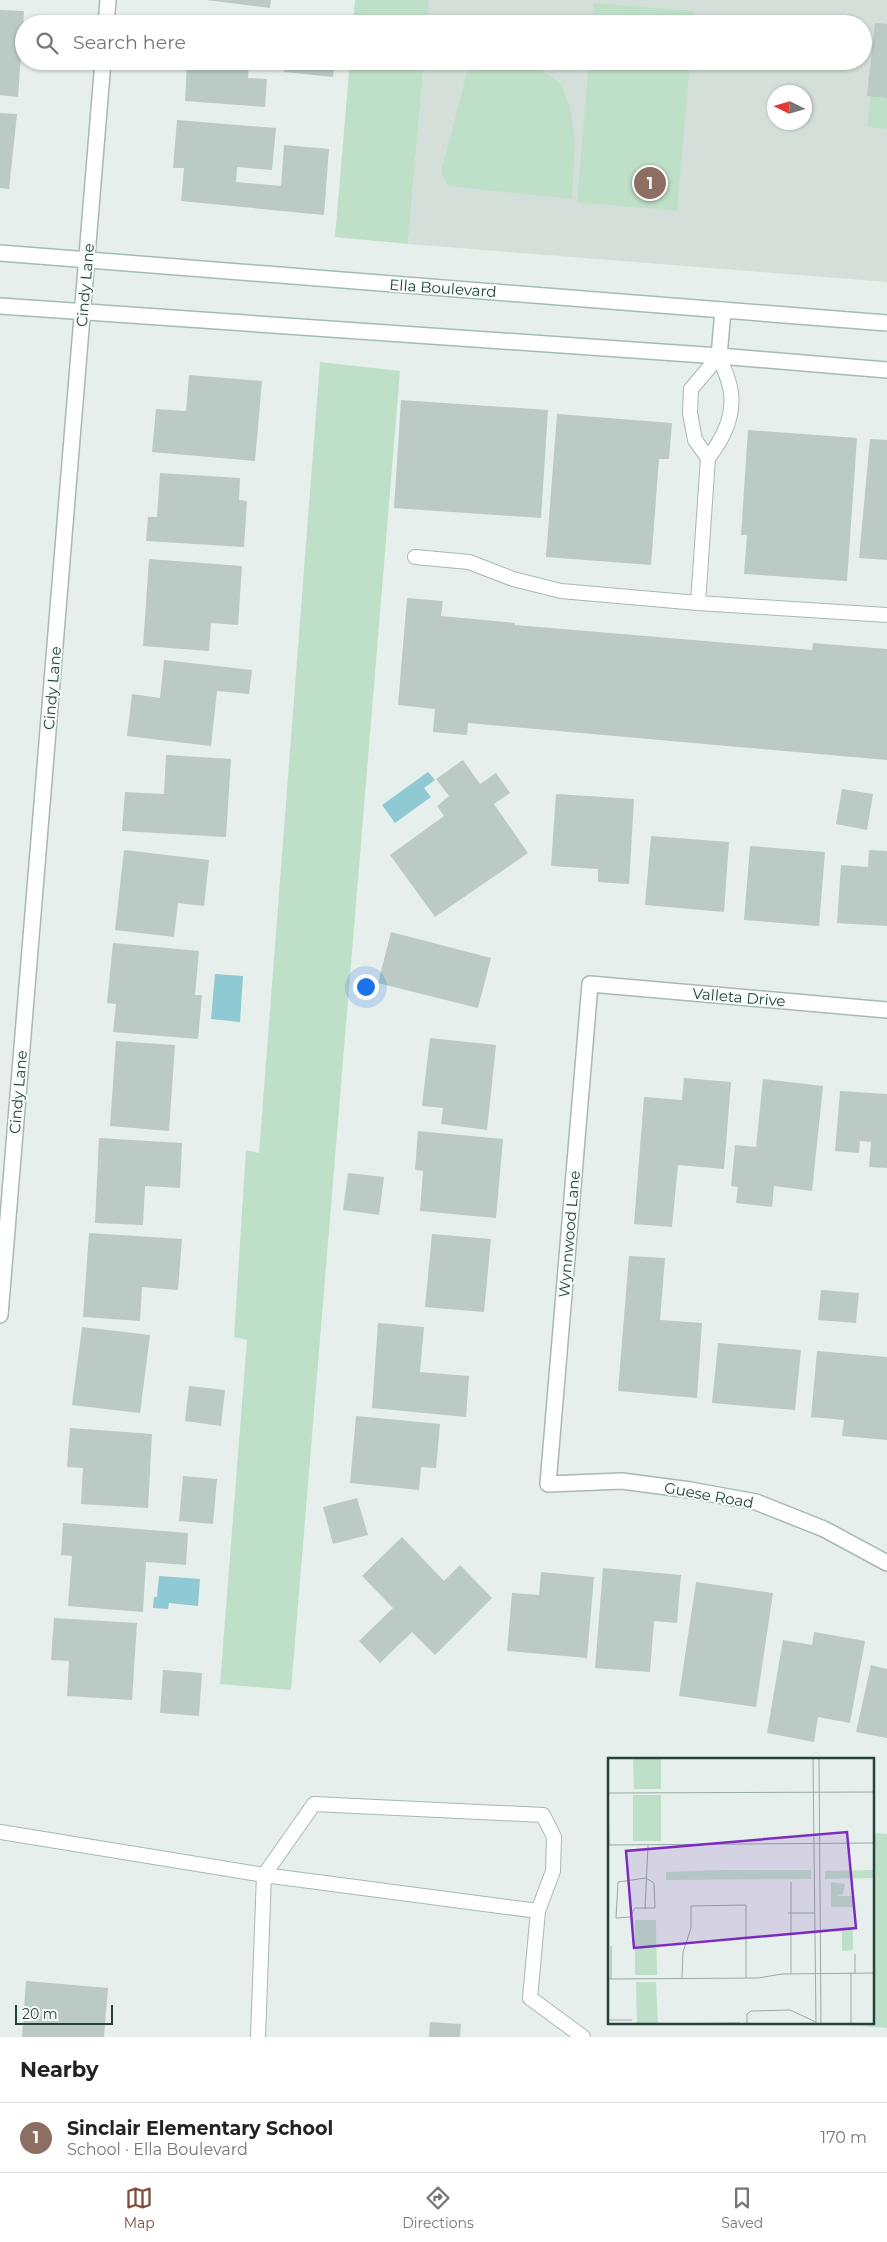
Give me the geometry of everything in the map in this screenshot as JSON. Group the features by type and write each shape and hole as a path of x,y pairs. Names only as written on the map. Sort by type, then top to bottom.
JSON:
{"street":[{"path":"107,15 108,0"},
{"name":"Cindy Lane","path":"0,1315 102,70"},
{"name":"Ella Boulevard","path":"0,253 887,323"},
{"path":"0,306 719,356 887,370"},
{"path":"719,356 723,310"},
{"name":"Valleta Drive","path":"590,984 887,1010"},
{"name":"Wynnwood Lane","path":"548,1484 590,984"},
{"name":"Guese Road","path":"548,1484 622,1482 690,1490 756,1502 824,1529 887,1563"}],"lane":[{"path":"708,458 695,440 690,413 692,389 719,356"},
{"path":"698,603 708,458 722,441 729,419 731,392 719,356"},
{"path":"415,558 469,562 513,579 561,591 698,603 887,615"},
{"path":"258,2037 264,1875 314,1804 543,1816 554,1837 553,1871 538,1911 530,1998 584,2037"},
{"path":"0,1832 264,1875 538,1911"}],"shaded area":[{"path":"429,0 887,0 887,282 408,244 423,70 872,70 872,15 428,15"}],"green space":[{"path":"355,0 429,0 428,15 354,15"},
{"path":"594,3 694,11 694,15 593,15"},
{"path":"879,23 887,24 887,129 867,127"},
{"path":"349,70 423,70 408,244 335,237"},
{"path":"468,70 542,70 561,84 571,112 575,142 572,199 448,186 441,172"},
{"path":"588,70 689,70 677,211 577,202"},
{"path":"320,362 400,371 291,1690 220,1684 247,1340 234,1337 246,1150 259,1153"},
{"path":"874,1833 887,1834 887,2028 837,2024 874,2024"}],"water":[{"path":"428,772 435,780 424,788 431,797 395,823 382,805"},
{"path":"215,974 243,976 240,1022 211,1019"},
{"path":"159,1576 200,1579 198,1606 169,1603 168,1609 153,1608 154,1597 157,1597"}],"building":[{"path":"206,0 271,0 270,8"},
{"path":"0,10 24,11 24,15 15,15 15,70 20,70 18,97 0,95"},
{"path":"875,23 887,24 887,98 867,96 870,70 872,70"},
{"path":"187,70 248,70 248,78 267,79 265,107 185,101"},
{"path":"284,70 334,70 333,77 284,72"},
{"path":"0,113 17,114 9,189 0,188"},
{"path":"177,120 276,128 272,170 237,167 236,182 281,186 284,145 329,149 324,215 181,201 184,168 173,168"},
{"path":"189,375 262,381 255,461 152,452 156,409 186,411"},
{"path":"401,400 548,410 541,518 394,508"},
{"path":"557,414 672,423 669,459 659,459 651,565 546,557"},
{"path":"748,430 857,438 847,581 744,574 747,535 741,535"},
{"path":"870,439 887,440 887,560 859,558"},
{"path":"160,473 240,478 239,500 247,501 244,547 146,541 148,517 157,517"},
{"path":"149,559 242,566 238,625 211,623 209,651 143,646"},
{"path":"407,598 443,601 441,616 515,623 515,625 812,650 813,643 887,649 887,760 468,723 467,735 433,732 435,709 398,705"},
{"path":"164,660 252,670 249,694 217,691 211,746 127,736 132,694 160,698"},
{"path":"166,755 231,759 226,837 122,831 125,792 164,794"},
{"path":"463,760 480,784 496,773 510,793 494,804 528,853 435,917 390,855 444,816 437,806 449,796 436,779"},
{"path":"842,789 873,794 867,830 836,824"},
{"path":"556,794 634,799 629,884 598,882 598,869 551,866"},
{"path":"651,836 729,842 724,912 645,905"},
{"path":"750,846 825,852 819,926 744,920"},
{"path":"124,850 209,860 204,906 178,903 174,937 115,930"},
{"path":"869,850 887,851 887,926 837,923 841,865 868,867"},
{"path":"391,932 491,958 478,1008 378,983"},
{"path":"113,943 199,951 195,995 202,995 198,1039 113,1032 116,1004 107,1003"},
{"path":"430,1038 496,1045 487,1130 441,1124 443,1108 422,1106"},
{"path":"116,1041 175,1045 169,1131 110,1126"},
{"path":"684,1078 731,1082 724,1169 678,1165 672,1227 634,1224 644,1097 682,1100"},
{"path":"763,1079 823,1086 812,1191 774,1186 772,1207 736,1203 738,1187 731,1186 735,1145 756,1147"},
{"path":"840,1091 887,1094 887,1168 869,1167 871,1142 860,1141 859,1153 835,1151"},
{"path":"418,1131 503,1139 496,1218 420,1211 423,1171 415,1170"},
{"path":"99,1138 182,1143 180,1188 145,1186 143,1225 95,1223"},
{"path":"348,1173 384,1177 379,1215 343,1210"},
{"path":"89,1233 182,1239 178,1290 142,1287 140,1321 83,1317"},
{"path":"432,1234 491,1239 484,1312 425,1307"},
{"path":"629,1256 665,1258 660,1320 702,1323 697,1398 618,1391"},
{"path":"821,1290 859,1293 856,1323 818,1320"},
{"path":"378,1323 424,1327 420,1372 469,1376 466,1417 372,1408"},
{"path":"82,1327 150,1335 140,1413 72,1405"},
{"path":"718,1343 801,1350 795,1410 712,1403"},
{"path":"817,1351 887,1357 887,1440 842,1436 844,1420 811,1417"},
{"path":"189,1386 225,1390 221,1426 185,1421"},
{"path":"356,1416 440,1424 436,1468 421,1467 419,1490 350,1483"},
{"path":"70,1428 152,1434 148,1508 81,1504 83,1468 67,1467"},
{"path":"183,1476 217,1479 213,1524 179,1521"},
{"path":"357,1498 368,1535 333,1544 323,1507"},
{"path":"63,1523 188,1533 186,1565 146,1562 143,1612 68,1606 72,1556 61,1555"},
{"path":"402,1537 444,1581 460,1565 492,1598 435,1655 412,1632 380,1663 359,1641 393,1608 362,1576"},
{"path":"603,1568 681,1575 677,1623 654,1621 650,1672 595,1668"},
{"path":"541,1572 594,1577 587,1658 507,1651 512,1593 539,1595"},
{"path":"696,1582 773,1593 756,1707 679,1696"},
{"path":"54,1618 137,1623 132,1700 67,1696 69,1661 51,1660"},
{"path":"814,1632 865,1641 850,1723 818,1717 814,1742 767,1733 783,1640 812,1645"},
{"path":"871,1665 887,1669 887,1738 856,1732"},
{"path":"163,1670 202,1673 199,1716 160,1713"},
{"path":"26,1981 108,1988 104,2037 22,2037"},
{"path":"430,2022 461,2024 460,2037 429,2037"}],"place":[{"name":"Sinclair Elementary School","path":"650,183"}]}
